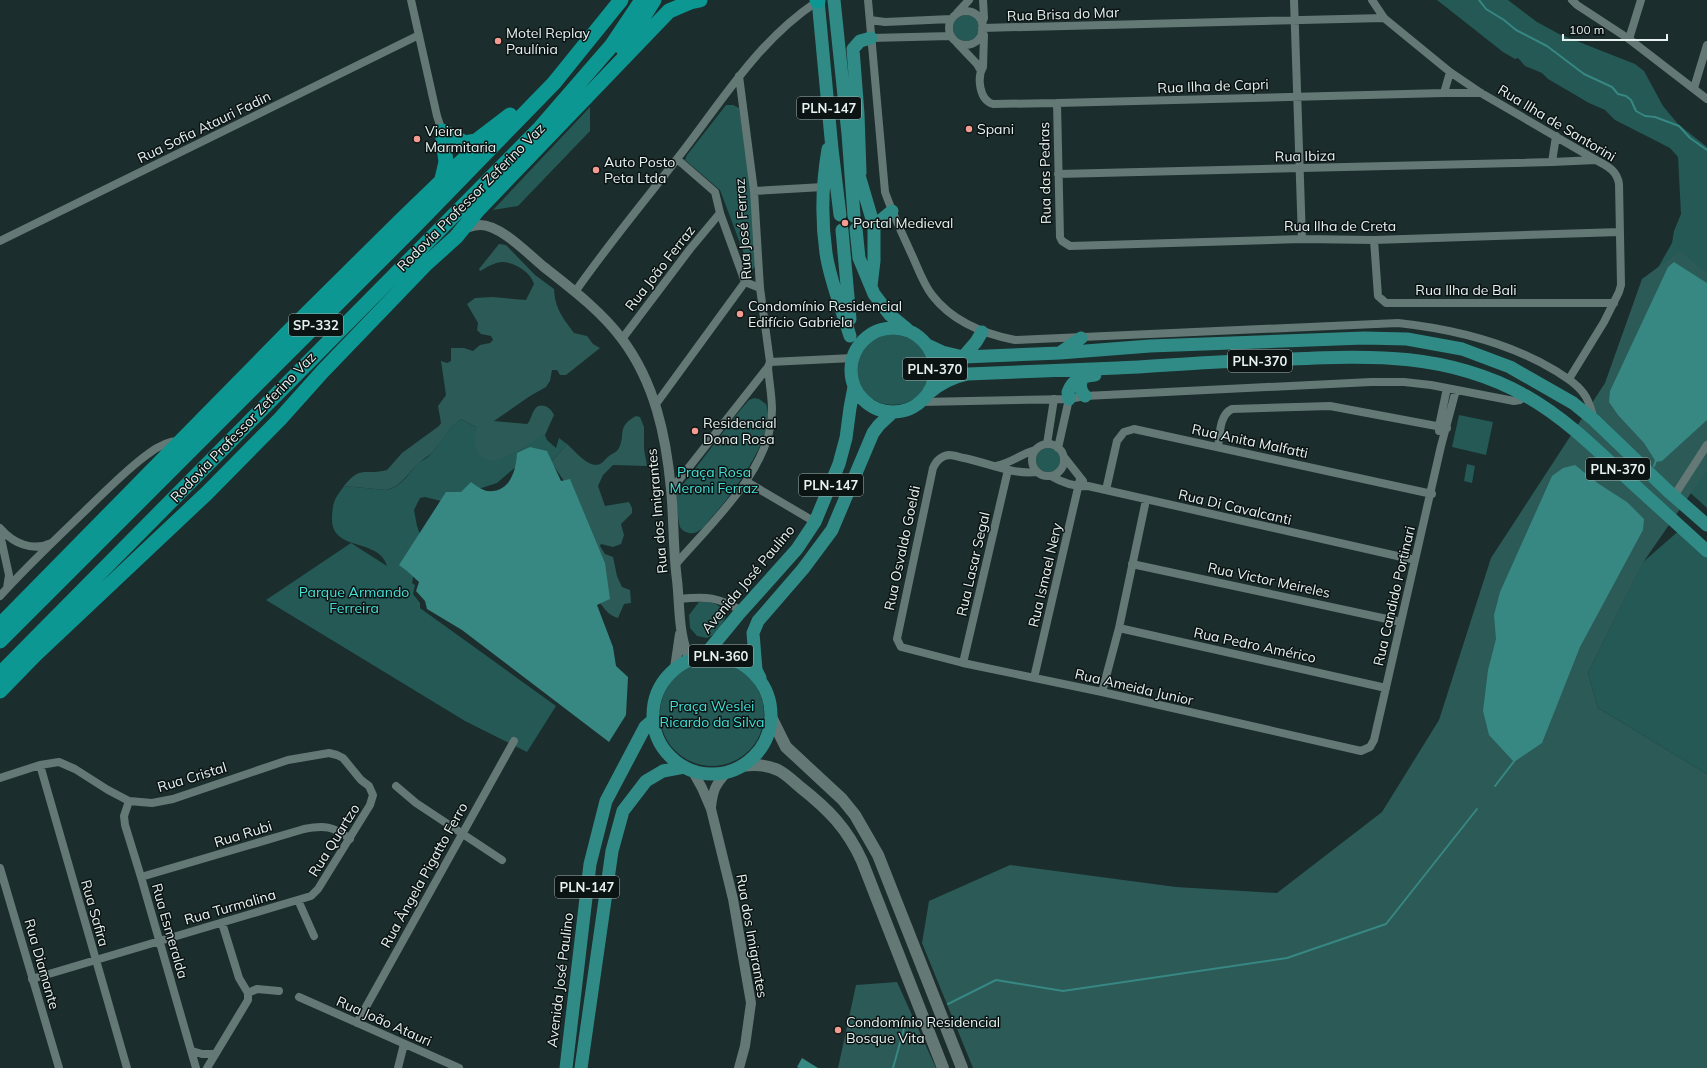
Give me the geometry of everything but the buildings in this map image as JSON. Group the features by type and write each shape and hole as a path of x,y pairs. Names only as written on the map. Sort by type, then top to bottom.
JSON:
{"highway":[{"path":"0,625 290,330 510,115 564,57 611,0"},
{"name":"Rodovia Professor Zeferino Vaz","path":"0,641 416,225 554,83 621,0"},
{"name":"Rodovia Professor Zeferino Vaz","path":"0,674 540,128 612,45 642,0"},
{"path":"608,74 654,0"},
{"path":"0,691 35,655 207,493 669,12 690,2 700,0"},
{"path":"442,131 465,142 476,141 510,115"},
{"path":"442,131 446,162 442,180"}],"main road":[{"name":"PLN-147","path":"818,0 840,215"},
{"name":"PLN-147","path":"834,0 848,134 854,216"},
{"path":"860,181 858,114 853,49 860,41 872,38"},
{"path":"831,134 822,197 826,254 850,336"},
{"path":"848,134 860,181 874,226 874,262 871,286"},
{"path":"874,226 892,211"},
{"path":"856,229 859,258 874,294 890,315 910,332"},
{"path":"842,230 849,303 850,336 853,356 851,372 854,386"},
{"name":"PLN-370","path":"853,356 863,341 876,331 893,328 910,332 927,345 942,352 963,356 1060,353 1150,346 1384,338 1435,343 1462,349 1510,367 1573,403 1594,420 1674,496 1707,525"},
{"path":"963,356 976,342 982,332"},
{"path":"1060,353 1081,338"},
{"name":"PLN-370","path":"925,397 934,381 935,368 933,356 927,345"},
{"path":"1150,346 1166,350 1234,350 1240,352 1240,356 1237,358 1202,362"},
{"name":"PLN-370","path":"854,386 864,400 877,409 893,412 908,410 938,385 959,376 968,374 1119,368 1202,362 1345,358 1393,358 1418,360 1462,369 1484,376 1524,395 1542,406 1577,433 1707,551"},
{"path":"1069,399 1068,392 1070,386 1075,380 1084,376 1104,374 1119,368"},
{"path":"1084,376 1080,382 1080,386 1085,396"},
{"name":"Avenida José Paulino","path":"705,655 797,549 815,522 839,464 846,438 854,386"},
{"name":"PLN-147","path":"762,681 756,670 753,633 758,620 803,569 832,530 873,433 893,412"},
{"name":"PLN-360","path":"705,655 727,657 746,666 762,681 770,699 772,718 769,733 763,746 754,758 742,766 727,772 709,774 688,768 673,759 658,740 653,720 654,700 659,688 675,668 690,660 705,655"},
{"name":"PLN-360","path":"772,718 786,748 842,799 855,815 875,849 962,1068"},
{"name":"Avenida José Paulino","path":"566,1068 590,864 606,801 645,727 653,720"},
{"name":"PLN-360","path":"742,766 763,766 779,770 830,811 846,832 857,849 862,861 943,1068"},
{"name":"PLN-147","path":"581,1068 612,851 624,811 646,781 663,771 688,768"},
{"path":"584,920 592,918 601,923"}],"street":[{"path":"410,0 437,116 442,131"},
{"path":"575,292 739,76 769,41 800,13 818,0"},
{"path":"868,0 885,192 892,211 931,294 956,317 982,332 1015,340 1398,324 1445,329 1488,340 1526,354 1569,379 1586,396 1594,420"},
{"path":"969,0 954,16 949,28 954,39 978,64 981,71"},
{"path":"872,38 910,37 954,39 966,45 970,44 978,40 982,28 984,18 983,0"},
{"path":"1294,0 1302,239"},
{"name":"Rua Ilha de Santorini","path":"1372,0 1384,18 1450,72 1481,93 1612,170 1618,179 1621,285 1614,303 1577,368 1569,379"},
{"path":"1629,39 1641,0"},
{"path":"1574,2 1629,39 1707,99"},
{"path":"870,20 910,21 954,16 965,11 974,13 984,35 984,67 981,71"},
{"name":"Rua Brisa do Mar","path":"982,28 1384,18"},
{"path":"910,21 913,29 910,37"},
{"name":"Rua Sofia Atauri Fadin","path":"0,241 419,35"},
{"path":"1694,88 1707,45"},
{"name":"Rua Ilha de Capri","path":"981,71 980,93 984,98 993,104 1057,104 1481,93"},
{"path":"1444,93 1450,72"},
{"name":"Rua José Ferraz","path":"675,564 747,482 766,442 770,426 772,410 769,365 760,288 754,191 739,76"},
{"name":"Rua das Pedras","path":"1057,104 1060,237 1062,241"},
{"path":"1552,162 1556,136"},
{"path":"677,159 715,192 720,213 745,282 760,288"},
{"name":"Rua Ibiza","path":"1058,174 1299,169 1596,160"},
{"path":"754,191 823,187"},
{"name":"Rua João Ferraz","path":"622,339 720,213"},
{"name":"Rua dos Imigrantes","path":"462,229 480,225 496,229 575,292 622,339 640,367 656,404 664,435 671,490 675,564 681,628 685,647 690,660"},
{"name":"Rua Ilha de Creta","path":"1062,241 1066,244 1075,246 1302,239 1374,240 1620,232"},
{"name":"Rua Ilha de Bali","path":"1374,240 1378,296 1386,303 1614,303"},
{"path":"656,404 745,282"},
{"path":"671,490 769,365 853,356"},
{"path":"925,397 1069,399 1085,396 1371,382 1404,382 1447,388 1514,401 1520,400 1524,395"},
{"name":"Rua Candido Portinari","path":"1366,749 1374,740 1415,560 1432,494 1441,446 1447,388"},
{"name":"Rua Candido Portinari","path":"1443,427 1456,390"},
{"path":"1047,444 1054,399"},
{"path":"1058,448 1069,399"},
{"path":"1218,447 1223,419 1227,412 1232,409 1330,406 1443,427"},
{"name":"Rua Anita Malfatti","path":"1106,490 1117,441 1121,434 1126,431 1136,429 1432,494"},
{"path":"0,596 51,543 148,454 162,445 174,441 182,441"},
{"path":"996,466 1008,463 1047,444 1058,448 1080,483"},
{"path":"1674,496 1707,445"},
{"path":"1035,450 1032,464 1041,475 1051,476 1062,469 1064,457"},
{"name":"Rua Osvaldo Goeldi","path":"898,642 898,634 933,468 937,461 944,456 950,455 996,466"},
{"path":"996,466 1008,470 1027,473 1037,472"},
{"name":"Rua Lasar Segal","path":"963,663 1008,470"},
{"name":"Rua Di Cavalcanti","path":"1051,476 1060,481 1080,483 1146,500 1415,560"},
{"path":"747,482 815,522"},
{"name":"Rua Ismael Nery","path":"1034,678 1080,483"},
{"path":"1102,692 1119,628 1146,500"},
{"path":"0,528 10,537 30,547 46,546 51,543"},
{"path":"0,534 9,575 7,588"},
{"name":"Rua Victor Meireles","path":"1132,564 1401,622"},
{"path":"679,599 712,597 725,601 742,611"},
{"name":"Rua dos Imigrantes","path":"675,668 681,628"},
{"name":"Rua Pedro Américo","path":"1119,628 1386,688"},
{"name":"Rua Ameida Junior","path":"898,642 904,649 963,663 1102,692 1356,750 1366,749"},
{"name":"Rua Ângela Pigatto Ferro","path":"357,1023 514,740"},
{"name":"Rua Cristal","path":"0,778 59,762 67,765 129,802 152,803 173,799 288,760 329,753"},
{"name":"Rua Quartzo","path":"298,900 311,896 318,890 370,805 373,795 369,786 361,780 343,758 337,754 329,753"},
{"name":"Rua Safira","path":"40,766 127,1068"},
{"name":"Rua dos Imigrantes","path":"688,768 702,788 711,809 733,899 751,1003 745,1046 739,1068"},
{"name":"Rua dos Imigrantes","path":"711,809 712,792 717,782 727,772"},
{"path":"396,786 416,803 502,860"},
{"name":"Rua Esmeralda","path":"129,802 124,816 125,825 142,877 196,1068"},
{"name":"Rua Rubi","path":"142,877 317,826 338,830 350,839"},
{"name":"Rua Diamante","path":"0,868 59,1068"},
{"path":"298,900 314,936"},
{"name":"Rua Turmalina","path":"32,979 298,900"},
{"path":"207,1068 248,1000 248,993 239,978 222,923"},
{"path":"248,993 257,989 278,991"},
{"name":"Rua João Atauri","path":"299,997 459,1068"},
{"path":"398,1068 404,1044"},
{"path":"192,1051 202,1054 215,1054"}],"green space":[{"path":"1437,0 1508,0 1537,22 1559,34 1635,64 1644,71 1663,106 1678,124 1707,147 1707,412 1655,273 1672,243 1674,231 1681,214 1678,157 1670,148 1615,120 1605,110 1589,103 1548,79 1542,73 1525,66 1518,58 1515,59 1503,52"},
{"path":"966,15 975,19 979,28 975,37 966,41 957,37 953,28 957,19"},
{"path":"726,105 733,105 739,108 752,197 755,266 752,270 746,259 720,190 685,160 687,155"},
{"path":"590,107 590,131 518,206 493,210"},
{"path":"893,331 907,334 919,342 927,354 930,368 927,382 919,394 907,402 893,405 879,402 867,394 859,382 856,368 859,354 867,342 879,334"},
{"name":"Praça Rosa Meroni Ferraz","path":"754,398 759,399 766,404 768,417 765,431 751,464 730,495 704,526 694,533 684,531 680,527 678,519 678,491 741,409 749,400"},
{"path":"1459,415 1493,422 1486,455 1452,447"},
{"name":"Parque Armando Ferreira","path":"461,419 476,427 475,433 508,456 531,441 545,435 547,440 556,448 559,438 567,444 551,462 532,453 497,483 441,501 425,497 420,498 414,510 421,537 412,583 415,585 413,594 420,603 420,608 556,706 527,752 465,721 266,600 351,543 387,566 382,557 375,551 346,541 339,536 333,528 333,507 338,494 344,486 386,490 400,484 416,465 429,456 448,431"},
{"path":"1048,448 1053,449 1059,455 1059,465 1053,471 1048,472 1043,471 1037,465 1036,460 1037,455 1043,449"},
{"path":"1707,456 1707,508 1685,488"},
{"path":"1467,464 1475,466 1472,483 1464,481"},
{"path":"1682,528 1707,551 1707,774 1598,708 1588,673 1642,563"},
{"path":"699,602 707,602 718,605 726,614 720,628 707,638 697,636 690,628 689,615"},
{"name":"Praça Weslei Ricardo da Silva","path":"712,662 732,666 749,677 760,694 764,714 760,734 749,751 732,762 712,766 692,762 675,751 664,734 660,714 664,694 675,677 692,666"}],"shaded area":[{"path":"499,244 506,245 535,275 554,289 558,308 574,333 587,336 593,344 600,348 566,375 560,375 557,370 552,370 550,381 546,387 530,396 494,421 527,424 538,406 545,406 551,410 554,415 545,435 505,458 490,461 484,458 477,451 474,441 476,427 461,419 450,429 433,451 415,467 401,483 396,486 386,490 344,486 350,479 359,473 380,472 387,470 402,453 439,426 441,423 438,406 446,395 441,361 447,363 451,361 451,348 464,348 473,351 480,345 490,343 493,340 491,336 481,334 477,330 478,323 467,304 475,298 492,297 526,300 534,284 526,272 522,269 504,262 498,262 480,271 479,269"},
{"path":"1680,251 1707,273 1707,470 1642,564 1588,673 1598,708 1707,774 1707,1068 973,1068 922,943 929,901 1010,865 1176,887 1277,893 1382,812 1439,720 1491,558 1605,383 1642,279"},
{"path":"1674,262 1707,283 1707,420 1662,461 1656,462 1644,443 1618,415 1609,402 1610,391 1668,267"},
{"path":"636,416 640,417 644,427 644,449 647,466 613,465 603,475 598,486 605,506 629,502 632,508 632,513 621,524 624,535 621,544 613,547 601,544 600,546 605,554 613,557 617,576 622,587 630,590 631,603 624,604 618,618 608,612 600,603 575,497 551,462 567,444 587,462 596,465 600,464 618,449 621,443 624,427"},
{"path":"530,447 547,451 561,481 570,479 605,563 610,599 597,605 613,647 616,666 628,677 626,715 609,742 462,630 427,609 425,601 416,591 419,582 399,565 446,492 461,492 471,482 487,491 495,491 501,488 510,480 515,467 517,453"},
{"path":"1575,465 1599,484 1627,502 1644,519 1643,530 1580,647 1542,743 1514,762 1489,735 1483,711 1488,670 1496,639 1494,615 1500,592 1552,476 1563,468"},
{"path":"897,982 936,1068 838,1068 856,985"},
{"path":"802,1058 818,1068 797,1067"}],"waterway":[{"path":"1479,0 1486,9 1504,20 1516,30 1547,46 1584,74 1612,87 1618,94 1626,96 1631,100 1636,111 1645,116 1655,117 1679,126 1690,138 1707,150"},
{"path":"1654,466 1656,460"},
{"path":"1495,786 1515,760"},
{"path":"948,1004 996,980 1063,991 1287,958 1386,924 1477,809"},
{"path":"893,1068 905,1025"}],"place":[{"name":"Motel Replay Paulínia","path":"498,41"},
{"name":"Spani","path":"969,129"},
{"name":"Vieira Marmitaria","path":"417,139"},
{"name":"Auto Posto Peta Ltda","path":"596,170"},
{"name":"Portal Medieval","path":"845,223"},
{"name":"Condomínio Residencial Edifício Gabriela","path":"740,314"},
{"name":"Residencial Dona Rosa","path":"695,431"},
{"name":"Condomínio Residencial Bosque Vita","path":"838,1030"}]}
